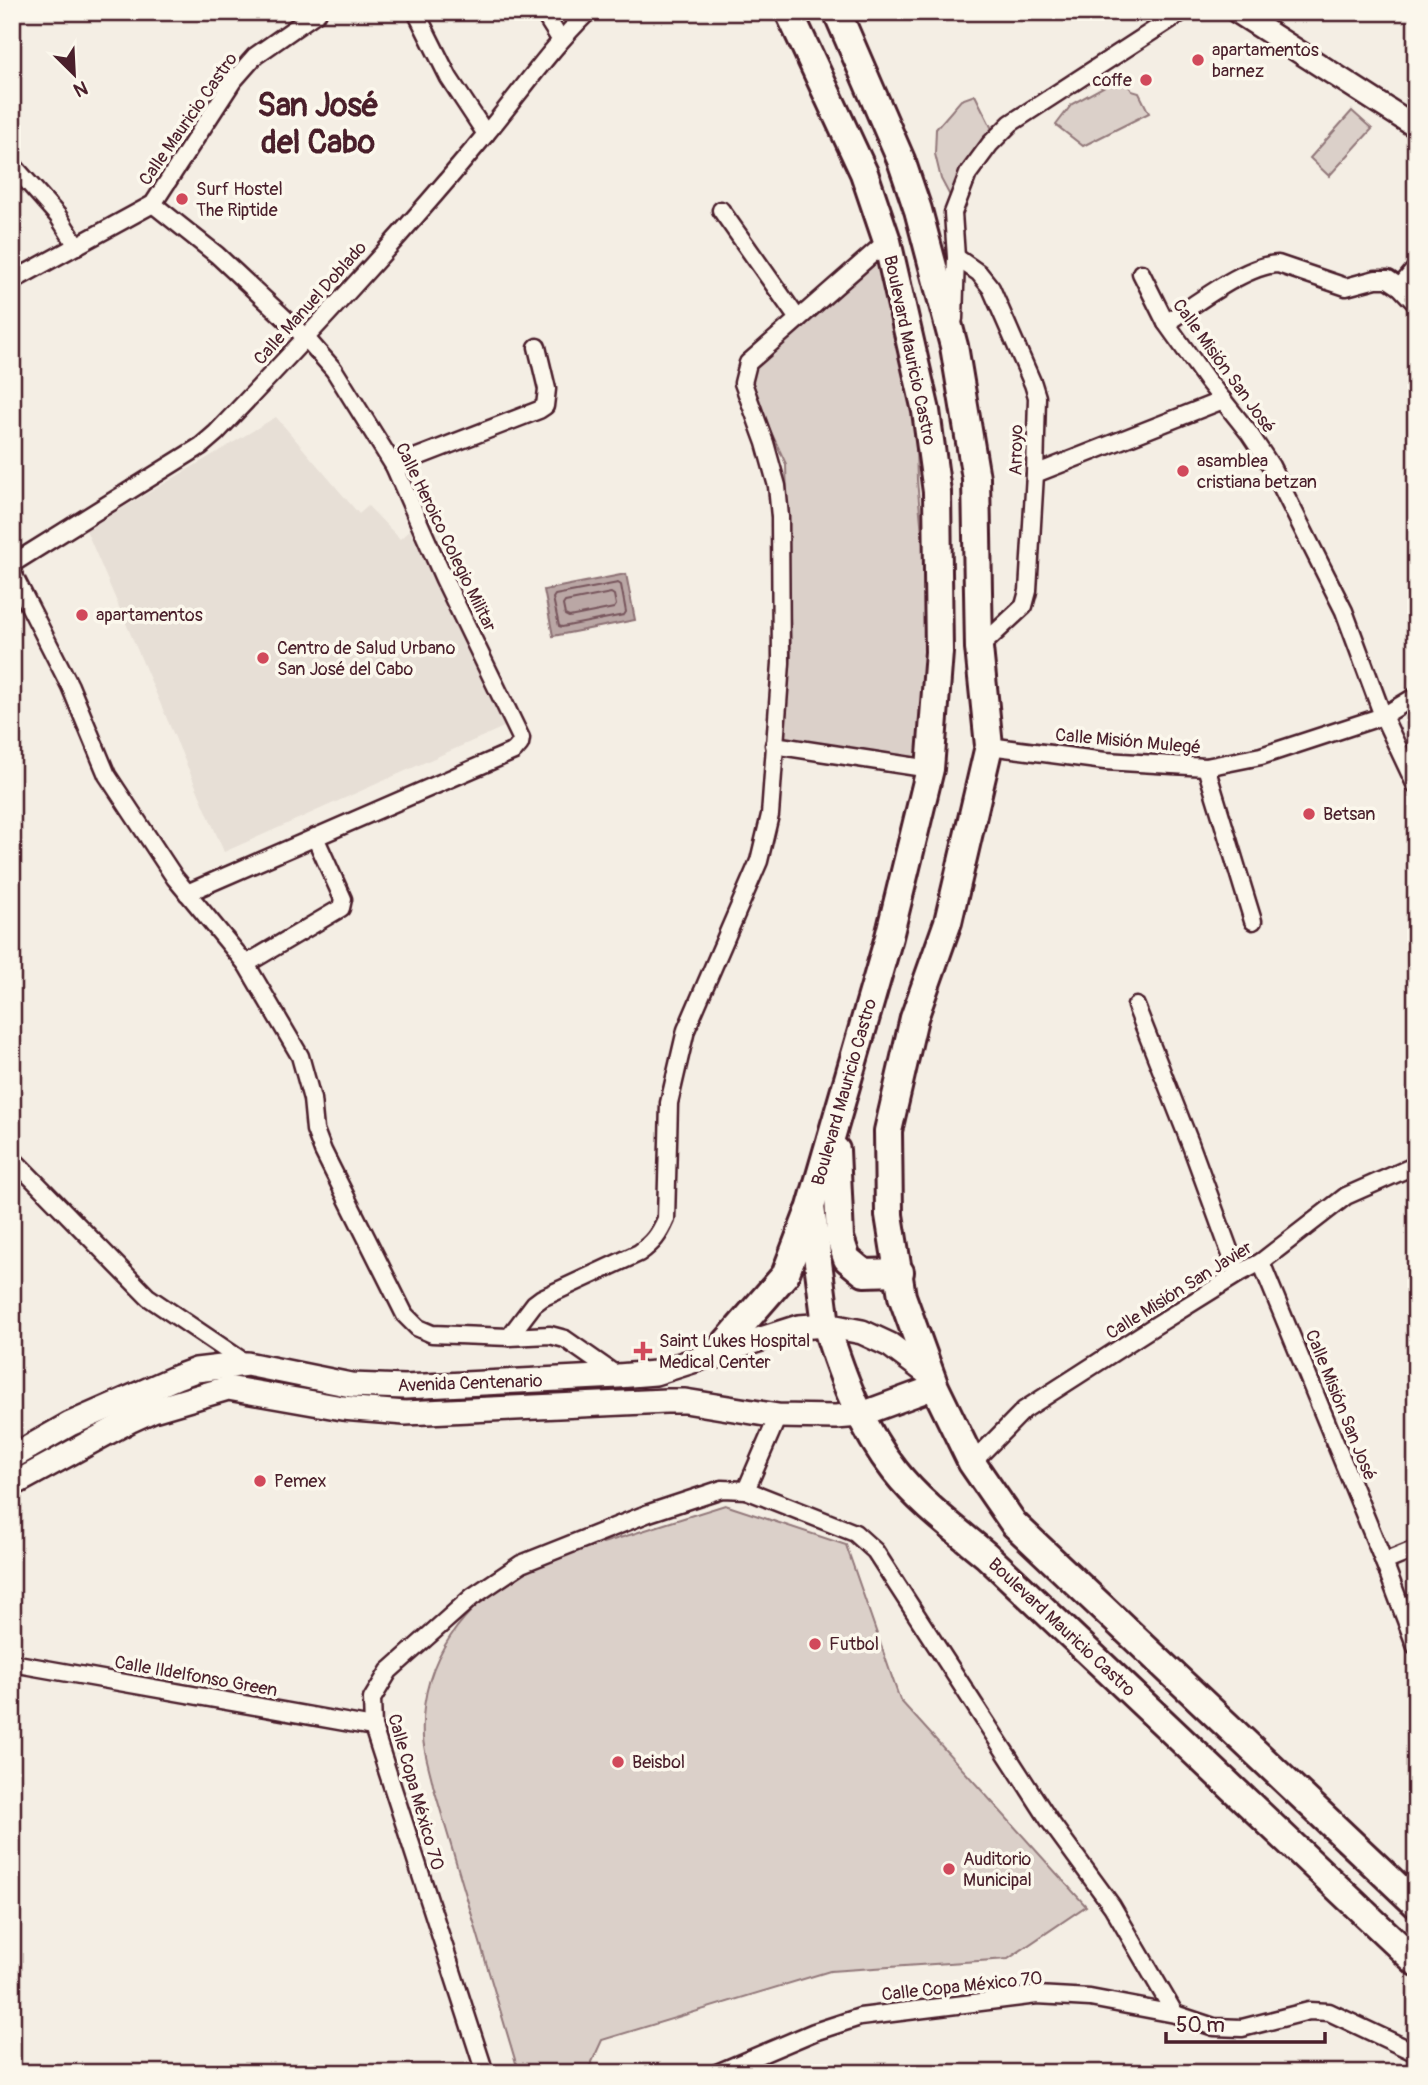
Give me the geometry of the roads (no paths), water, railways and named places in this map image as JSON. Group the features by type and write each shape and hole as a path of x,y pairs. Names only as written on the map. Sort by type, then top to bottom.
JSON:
{"main road":[{"name":"Boulevard Mauricio Castro","path":"789,12 864,173 887,241 926,411 936,492 939,652 930,769 890,937 811,1207 826,1325 859,1415 895,1471 1416,1962"},
{"path":"836,12 901,160 918,210 954,346 976,478 979,649 989,746 948,922 914,1018 888,1131 889,1215 902,1296 932,1381 972,1463 1014,1524 1416,1903"},
{"path":"836,1117 839,1238 847,1259 864,1273 900,1272"},
{"path":"716,1354 785,1275 811,1207"},
{"name":"Avenida Centenario","path":"12,1457 70,1424 177,1377 196,1370 247,1364 351,1385 405,1387 618,1376 655,1373 799,1327 826,1325 862,1332 890,1345 932,1381 859,1415 778,1416 685,1401 405,1413 342,1408 228,1388 153,1410 12,1485"}],"street":[{"name":"Calle Mauricio Castro","path":"12,281 153,204 233,81 255,57 318,12"},
{"path":"416,12 449,78 486,134"},
{"path":"543,12 560,39"},
{"name":"Calle Manuel Doblado","path":"12,564 201,446 216,433 306,338 486,134 560,39 587,12"},
{"path":"954,346 954,213 968,174 990,144 1011,123 1182,12"},
{"path":"1237,12 1416,127"},
{"path":"12,164 58,216 77,246"},
{"name":"Calle Heroico Colegio Militar","path":"153,204 217,255 306,338 334,370 394,466 444,579 519,730 520,744 514,751 187,893"},
{"path":"721,210 798,318"},
{"path":"509,1337 534,1304 542,1298 639,1253 652,1244 666,1219 669,1103 678,1057 686,1030 760,861 770,815 781,663 780,517 777,486 743,383 748,363 887,241"},
{"name":"Arroyo","path":"956,257 979,273 991,288 1037,397 1028,592 1024,606 979,649"},
{"path":"1166,323 1243,275 1278,264 1346,287 1376,279 1388,279 1416,304"},
{"path":"1400,287 1416,268"},
{"name":"Calle Misión San José","path":"1141,273 1166,323 1250,433 1271,466 1344,611 1383,716 1416,786"},
{"path":"394,466 540,411 545,406 547,389 537,347"},
{"path":"1035,474 1223,400"},
{"path":"12,572 71,686 107,775 187,893 246,964 300,1056 312,1099 315,1130 323,1152 405,1315 418,1328 432,1334 509,1337 550,1335 565,1339 618,1376"},
{"name":"Calle Misión Mulegé","path":"989,746 1105,761 1206,768 1261,756 1383,716 1416,696"},
{"path":"774,745 930,769"},
{"path":"1206,768 1253,922"},
{"path":"246,964 341,908 343,899 315,837"},
{"path":"1136,1006 1238,1274"},
{"path":"12,1158 139,1289 247,1364"},
{"name":"Calle Misión San Javier","path":"972,1463 1024,1410 1261,1262 1346,1196 1416,1165"},
{"name":"Calle Misión San José","path":"1261,1262 1416,1647"},
{"path":"778,1416 746,1490 855,1533 875,1551 1049,1820 1112,1906 1175,2014"},
{"name":"Calle Copa México 70","path":"485,2073 373,1727 372,1699 389,1671 472,1597 521,1564 649,1513 722,1489 746,1490"},
{"path":"1384,1562 1416,1549"},
{"name":"Calle Ildelfonso Green","path":"12,1663 373,1727"},
{"name":"Calle Copa México 70","path":"717,2073 826,2028 860,2017 1037,1995 1090,1998 1175,2014 1214,2027 1242,2028 1309,2011 1329,2012 1416,2053"}],"water":[{"path":"626,574 635,620 553,636 544,590"}],"place":[{"name":"apartamentos barnez","path":"1198,60"},
{"name":"coffe","path":"1146,80"},
{"name":"Surf Hostel The Riptide","path":"182,199"},
{"name":"asamblea cristiana betzan","path":"1183,471"},
{"name":"apartamentos","path":"82,615"},
{"name":"Centro de Salud Urbano San José del Cabo","path":"263,658"},
{"name":"Betsan","path":"1309,814"},
{"name":"Saint Lukes Hospital Medical Center","path":"643,1351"},
{"name":"Pemex","path":"260,1481"},
{"name":"Futbol","path":"815,1644"},
{"name":"Beisbol","path":"618,1762"},
{"name":"Auditorio Municipal","path":"949,1869"}],"district":[{"name":"San José del Cabo","path":"318,124"}]}
